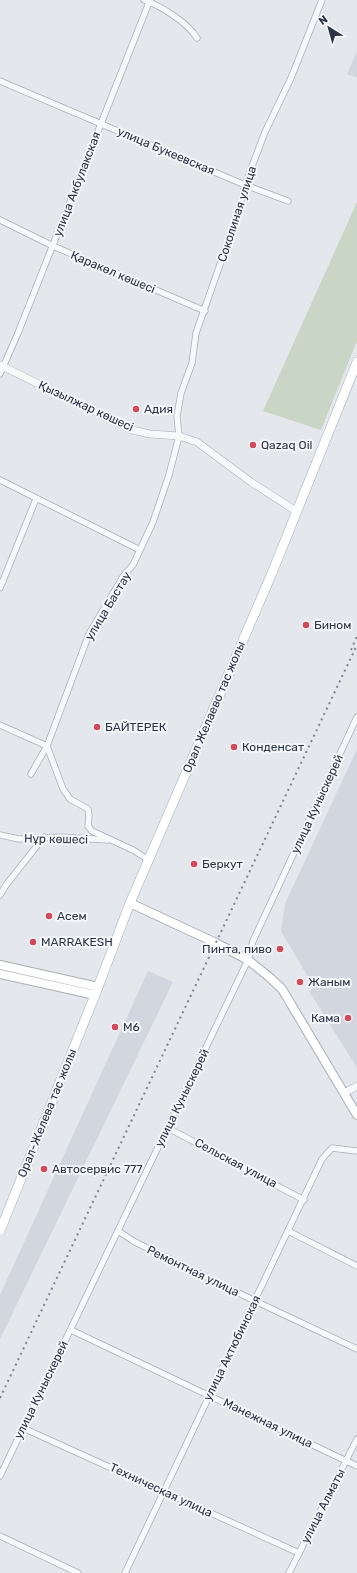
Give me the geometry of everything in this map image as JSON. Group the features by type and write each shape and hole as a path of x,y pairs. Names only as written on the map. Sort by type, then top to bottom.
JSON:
{"main road":[{"name":"Орал Желаево тас жолы","path":"130,903 272,573 357,362"},
{"path":"130,903 216,943 248,960 282,989 357,1115"},
{"name":"Орал-Желева тас жолы","path":"0,1231 97,991 130,903"},
{"path":"0,965 97,991"},
{"path":"0,974 97,991"}],"street":[{"name":"Соколиная улица","path":"178,436 178,416 181,393 192,363 196,333 205,311 237,216 245,184 265,132 291,78 322,0"},
{"path":"148,1 171,14 193,32 197,38"},
{"name":"улица Акбулакская","path":"0,374 2,366 53,246 148,1"},
{"name":"улица Букеевская","path":"0,80 100,124 288,201"},
{"name":"Қаракөл көшесі","path":"0,220 53,246 205,311"},
{"name":"Қызылжар көшесі","path":"2,366 132,430 150,434 178,436 197,442 251,482 296,511"},
{"name":"улица Бастау","path":"31,774 47,746 89,634 124,574 133,565 153,522 167,482 178,436"},
{"path":"0,480 140,550"},
{"path":"0,588 36,499"},
{"name":"улица Куныскерей","path":"0,1476 248,960 253,941 357,717"},
{"path":"0,725 47,746 63,789 70,799 88,809 88,826 92,831 133,850 148,860"},
{"name":"Нұр көшесі","path":"0,835 19,839 44,837 113,840"},
{"path":"0,895 6,885 44,837"},
{"path":"344,1093 357,1086"},
{"name":"Сельская улица","path":"168,1128 304,1200"},
{"name":"улица Актюбинская","path":"124,1573 304,1200 322,1159 332,1148 357,1151"},
{"name":"Ремонтная улица","path":"118,1231 135,1242 357,1349"},
{"path":"288,1231 357,1266"},
{"name":"Манежная улица","path":"70,1330 210,1395 357,1466"},
{"name":"Техническая улица","path":"23,1428 299,1553"},
{"name":"улица Алматы","path":"289,1573 357,1439"},
{"path":"0,1536 78,1573"}],"shaded area":[{"path":"357,51 357,78 347,74"},
{"path":"357,749 357,1068 309,991 314,987 281,931 285,904"},
{"path":"148,971 173,982 0,1339 0,1295"}],"green space":[{"path":"357,202 357,341 321,430 263,411"}],"railway":[{"path":"351,650 357,636"},
{"path":"0,1398 357,645"}],"place":[{"name":"Адия","path":"136,409"},
{"name":"Qazaq Oil","path":"253,445"},
{"name":"Бином","path":"306,625"},
{"name":"БАЙТЕРЕК","path":"97,727"},
{"name":"Конденсат","path":"234,747"},
{"name":"Беркут","path":"194,864"},
{"name":"Асем","path":"49,916"},
{"name":"MARRAKESH","path":"33,942"},
{"name":"Пинта, пиво","path":"280,949"},
{"name":"Жаным","path":"300,982"},
{"name":"Кама","path":"348,1018"},
{"name":"М6","path":"115,1027"},
{"name":"Автосервис 777","path":"44,1169"}]}
